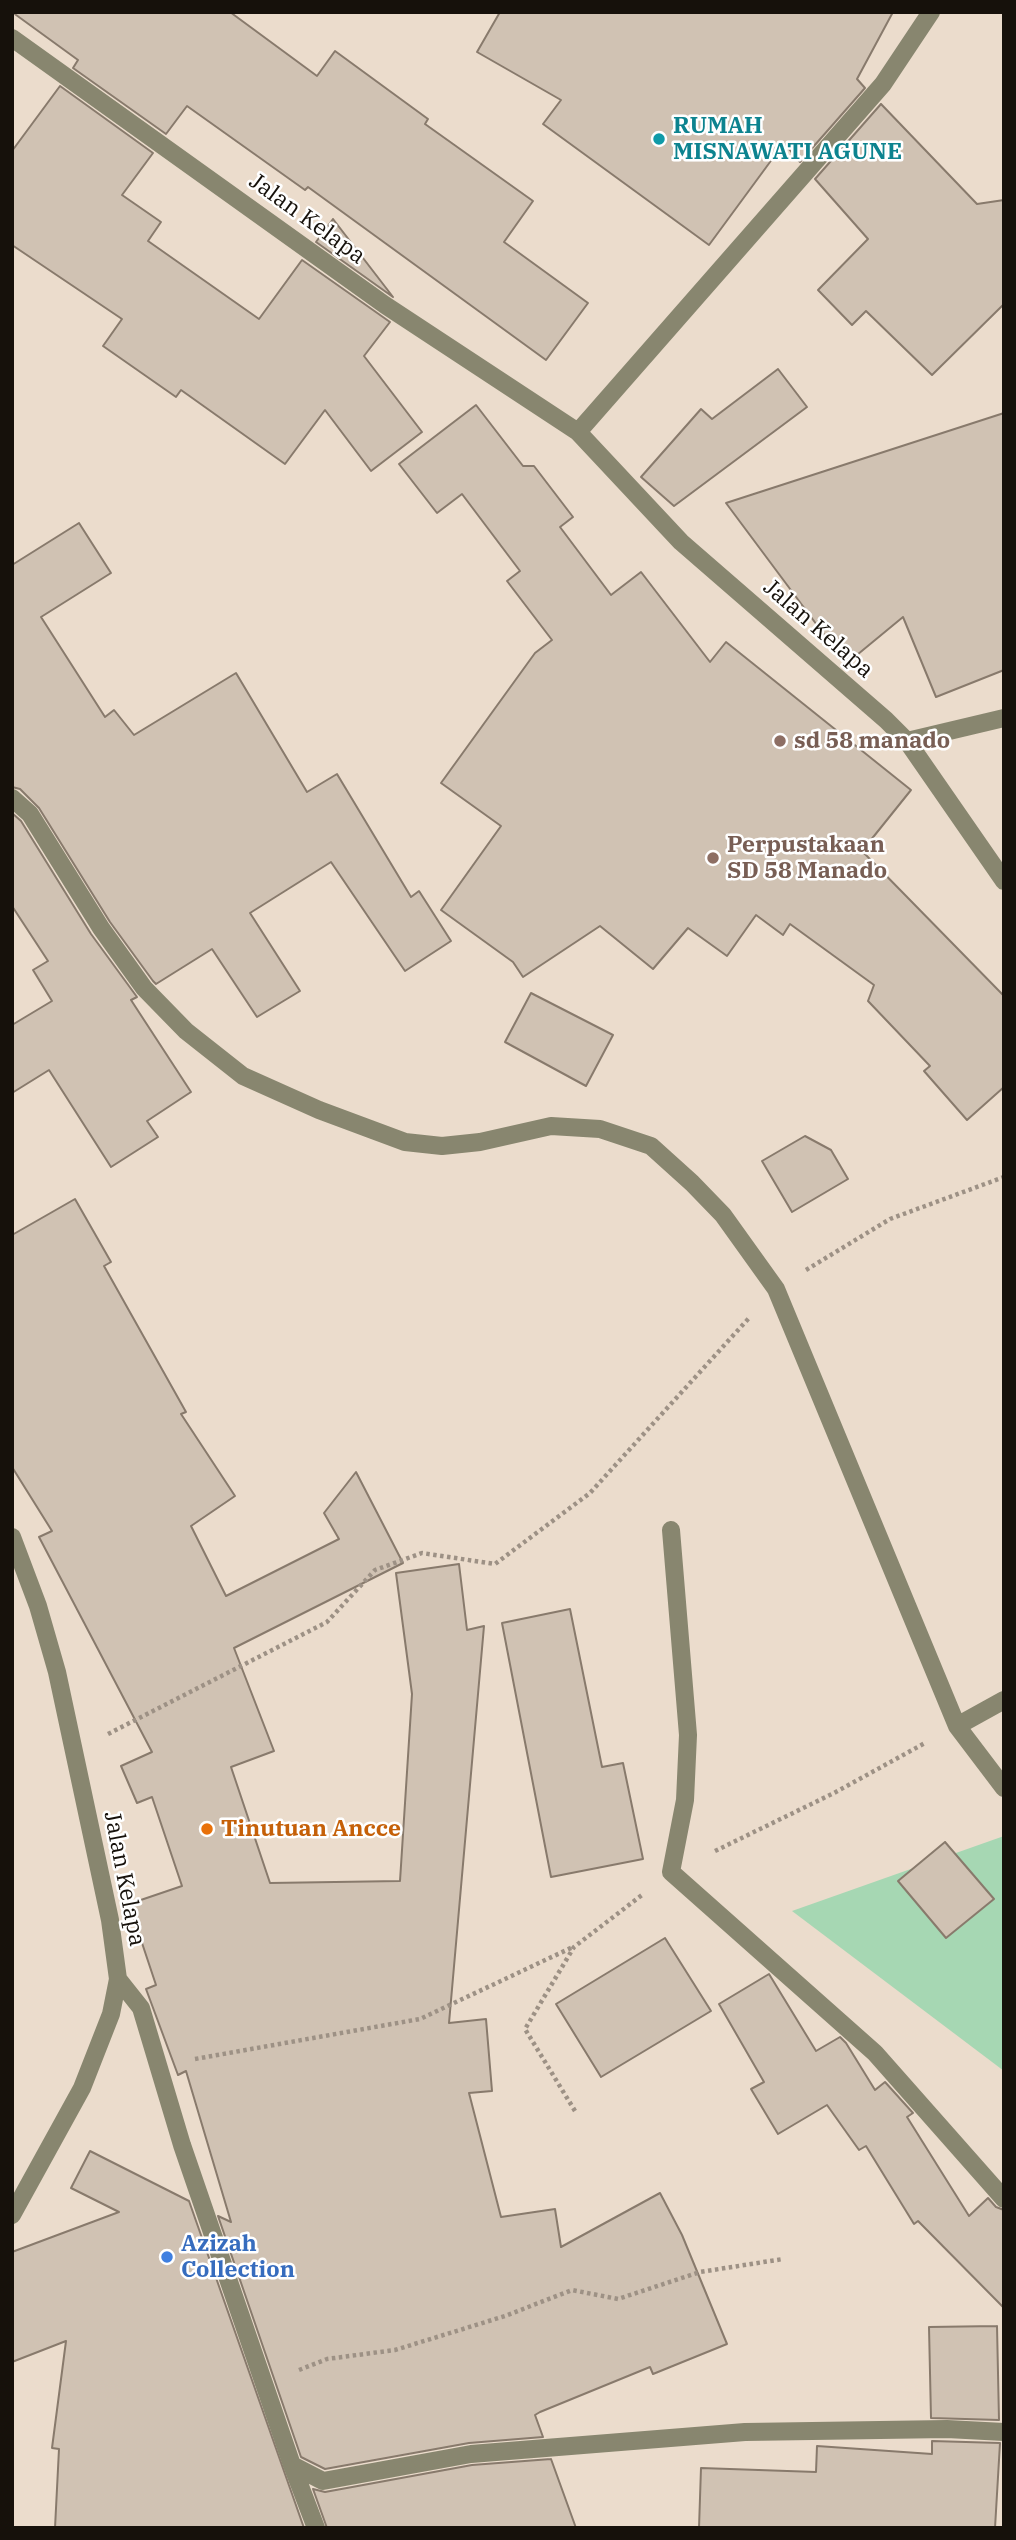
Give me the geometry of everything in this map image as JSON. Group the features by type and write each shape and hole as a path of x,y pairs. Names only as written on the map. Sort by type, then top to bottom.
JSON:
{"street":[{"path":"578,432 883,84 931,12"},
{"name":"Jalan Kelapa","path":"12,38 385,305 578,432 681,542 907,741 1004,881"},
{"path":"907,741 1004,718"},
{"path":"12,798 30,814 101,928 144,988 187,1031 243,1076 319,1110 405,1142 442,1146 480,1142 551,1126 600,1129 651,1146 692,1183 723,1215 776,1289 957,1726 1004,1788"},
{"path":"671,1530 688,1735 685,1800 671,1872 875,2053 1004,2199"},
{"name":"Jalan Kelapa","path":"12,1537 38,1606 57,1672 110,1920 118,1979 111,2014 82,2088 12,2215"},
{"path":"957,1726 1004,1700"},
{"path":"118,1979 141,2008 182,2145 316,2528"},
{"path":"292,2465 323,2481 471,2454 745,2432 947,2429 1004,2432"}],"path":[{"path":"74,1751 327,1622 374,1570 422,1553 495,1564 590,1493 776,1289 890,1219 1004,1177"},
{"path":"158,2065 420,2019 574,1947"},
{"path":"264,2385 327,2359 396,2350 505,2316 572,2290 618,2299 700,2272 783,2259"}],"green space":[{"path":"1004,1836 1004,2071 792,1911"}],"building":[{"path":"12,12 230,12 317,76 335,51 428,119 425,124 533,201 504,242 588,303 546,360 308,187 305,190 187,106 166,134 73,68 78,60"},
{"path":"500,12 893,12 857,79 865,88 800,162 784,143 709,245 543,124 561,100 477,52"},
{"path":"60,86 153,153 122,195 161,222 148,241 259,319 302,260 390,322 364,356 422,432 371,471 325,410 285,464 181,390 176,397 103,346 122,319 12,245 12,151"},
{"path":"881,104 977,204 1004,200 1004,304 932,375 866,311 852,325 818,290 868,239 815,179"},
{"path":"333,219 393,297 316,242"},
{"path":"778,369 807,407 674,506 641,477 701,409 712,419"},
{"path":"476,405 523,466 534,466 573,517 560,527 611,595 641,572 710,662 726,642 911,790 862,851 1004,996 1004,1087 967,1120 924,1071 930,1066 868,1001 874,985 790,924 783,935 756,915 727,956 688,928 653,969 600,926 523,977 513,962 441,910 501,826 441,783 535,653 552,640 507,581 520,571 462,494 437,513 399,464"},
{"path":"1004,413 1004,670 936,697 903,617 846,664 726,503"},
{"path":"79,523 111,573 41,617 105,717 114,710 134,735 236,673 307,792 337,774 411,897 419,891 451,941 405,971 331,862 250,913 300,991 257,1017 212,949 156,984 153,981 110,922 39,808 20,789 12,787 12,565"},
{"path":"12,813 21,821 91,934 137,997 131,1000 191,1092 147,1121 158,1137 111,1167 49,1070 12,1093 12,1025 52,1001 33,970 48,961 12,906"},
{"path":"531,993 613,1035 586,1086 505,1042"},
{"path":"805,1136 831,1150 848,1179 792,1212 762,1161"},
{"path":"75,1199 111,1262 104,1266 186,1412 181,1414 235,1496 191,1526 226,1596 339,1539 324,1513 356,1472 403,1563 234,1648 274,1751 231,1767 270,1883 400,1881 412,1694 396,1573 459,1564 467,1630 484,1626 449,2023 486,2019 492,2091 469,2093 501,2217 555,2209 561,2247 660,2193 682,2235 727,2344 653,2374 650,2367 540,2412 535,2415 543,2437 469,2443 325,2469 301,2457 218,2216 231,2222 186,2071 178,2075 146,1989 156,1985 129,1904 182,1886 152,1797 137,1803 121,1766 152,1752 39,1537 52,1531 12,1467 12,1235"},
{"path":"570,1609 602,1767 623,1763 643,1859 551,1877 502,1623"},
{"path":"945,1842 994,1899 946,1938 898,1881"},
{"path":"665,1938 711,2011 601,2077 556,2004"},
{"path":"769,1974 816,2051 840,2037 875,2090 885,2082 913,2113 907,2117 969,2216 988,2198 996,2207 1004,2210 1004,2308 918,2221 914,2224 866,2146 859,2150 827,2105 778,2134 751,2089 764,2082 719,2004"},
{"path":"90,2151 189,2201 304,2528 55,2528 59,2449 52,2448 66,2341 12,2362 12,2252 119,2212 71,2188"},
{"path":"997,2326 999,2420 931,2418 929,2327"},
{"path":"932,2441 1000,2443 995,2528 699,2528 701,2468 816,2472 817,2446 932,2454"},
{"path":"551,2459 576,2528 327,2528 313,2489 325,2492 472,2465"}],"place":[{"name":"RUMAH MISNAWATI AGUNE","path":"659,139"},
{"name":"sd 58 manado","path":"780,741"},
{"name":"Perpustakaan SD 58 Manado","path":"713,858"},
{"name":"Tinutuan Ancce","path":"207,1829"},
{"name":"Azizah Collection","path":"167,2257"}]}
